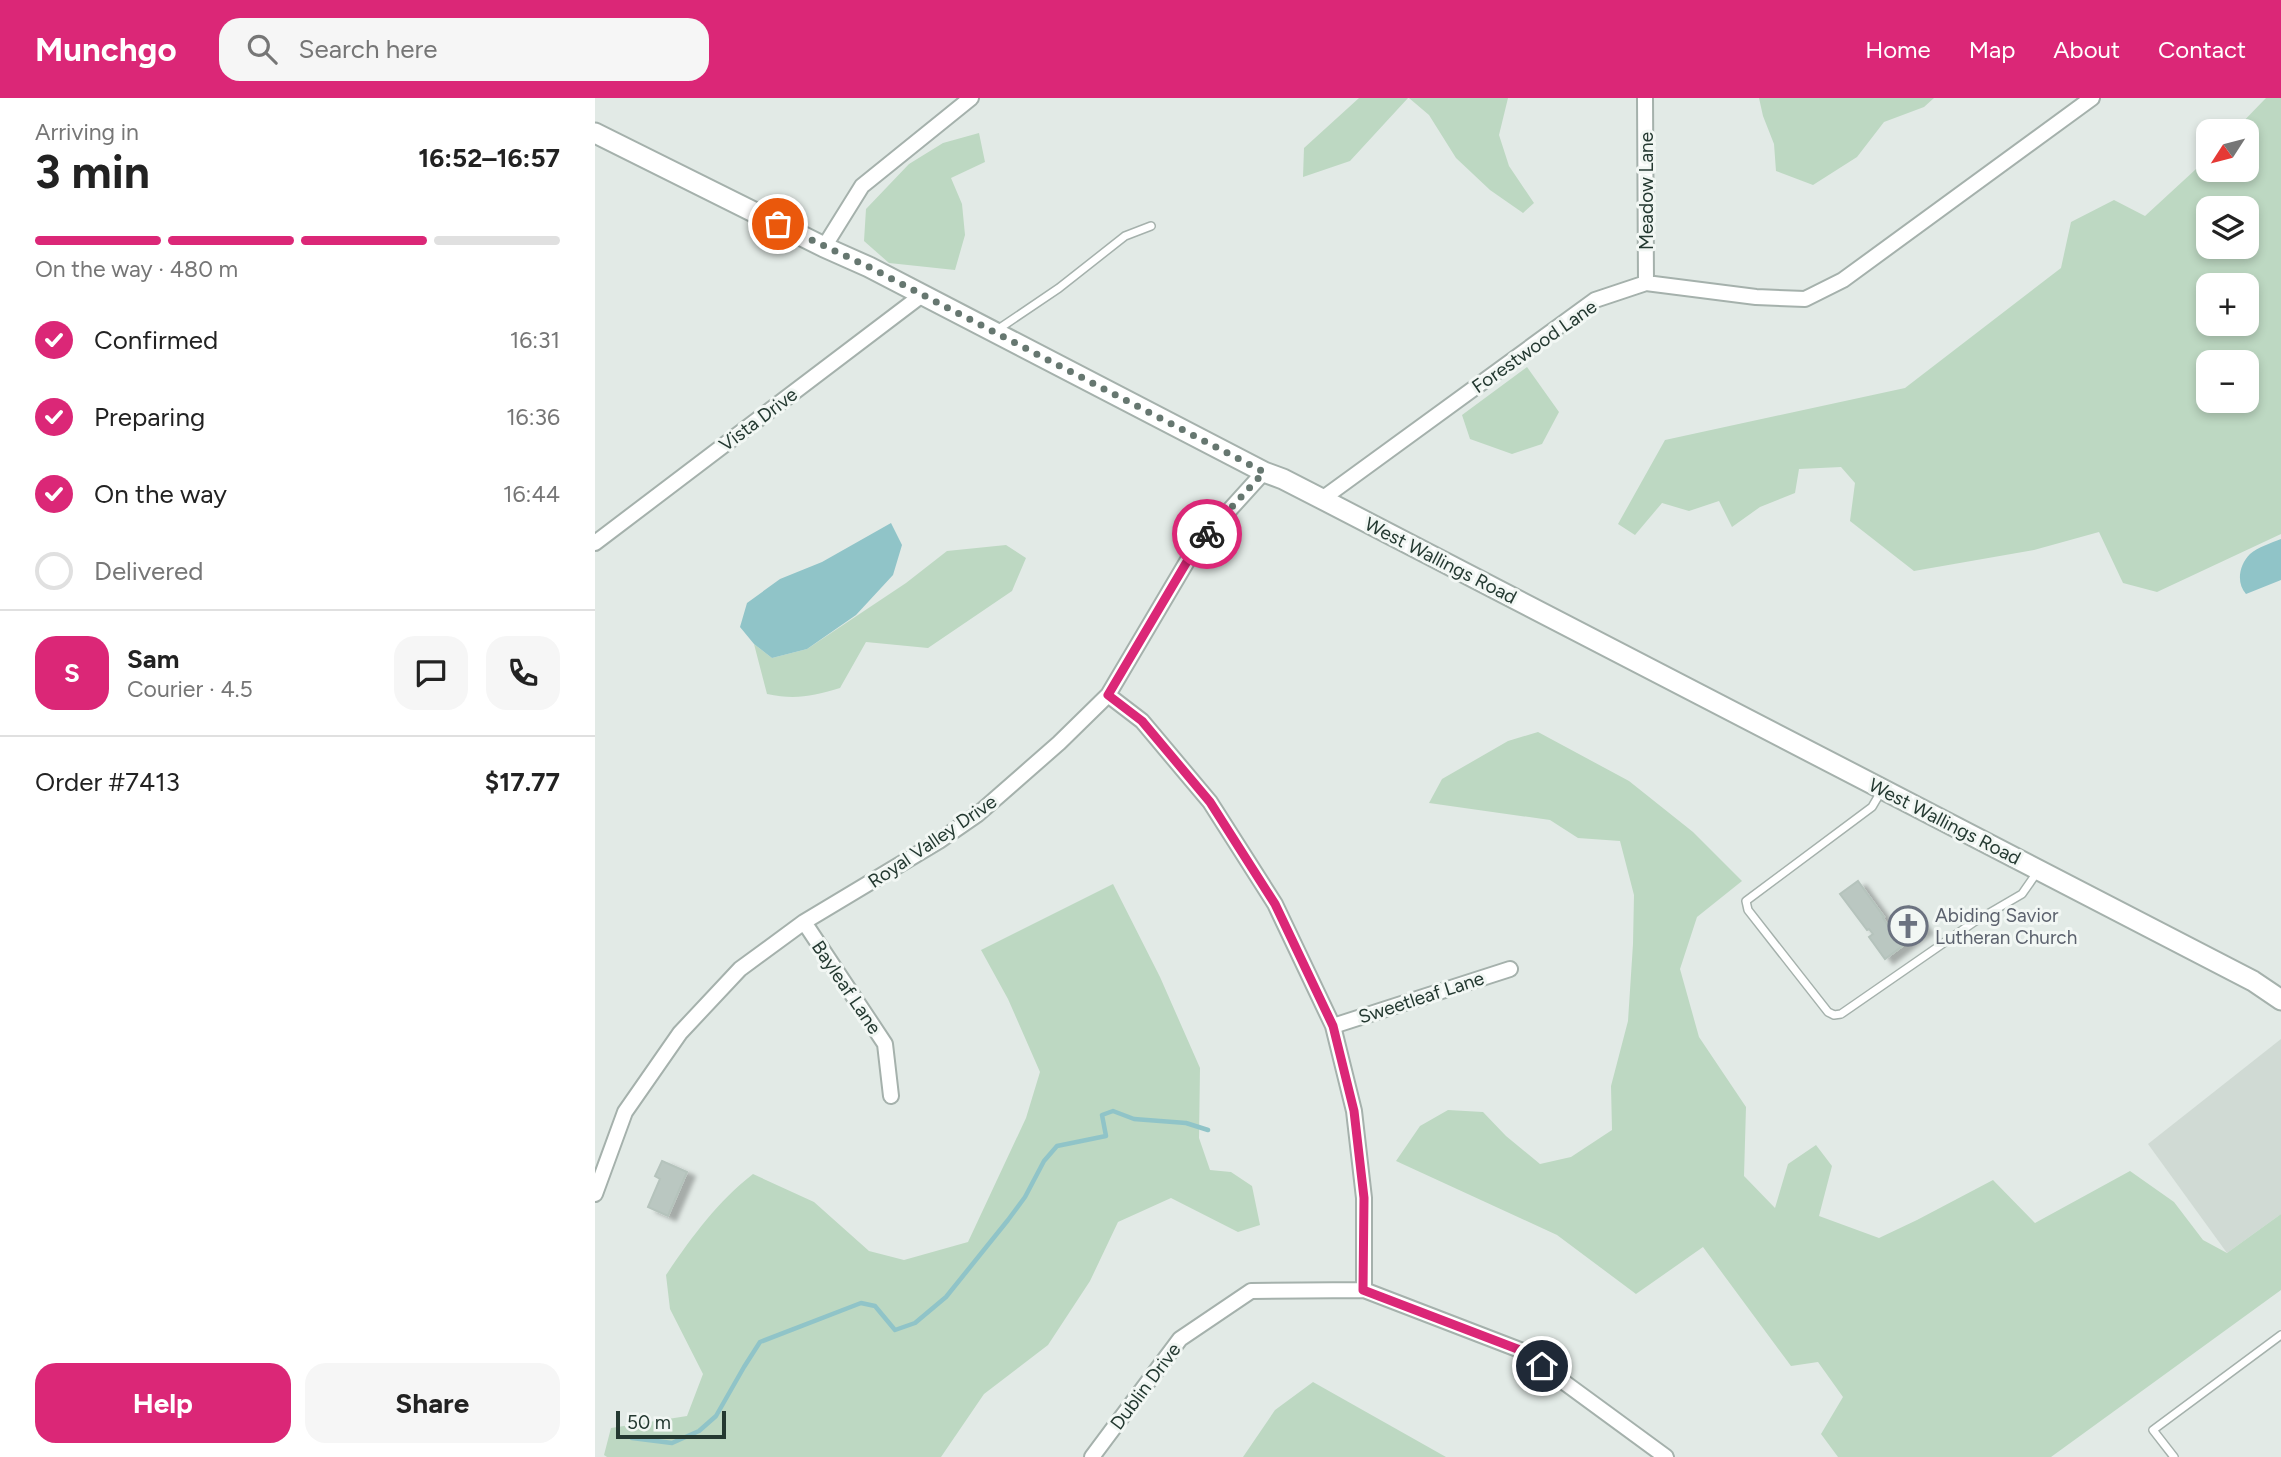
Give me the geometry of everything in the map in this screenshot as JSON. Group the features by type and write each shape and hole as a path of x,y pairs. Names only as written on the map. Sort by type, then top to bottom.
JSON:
{"street":[{"path":"824,247 862,186 971,98"},
{"name":"Meadow Lane","path":"1646,98 1646,283"},
{"name":"Forestwood Lane","path":"1322,499 1595,300 1646,283 1756,297 1805,299 1843,280 2092,98"},
{"name":"West Wallings Road","path":"595,133 869,267 1264,472 1283,478 2252,981 2281,1000"},
{"name":"Vista Drive","path":"595,543 922,295"},
{"name":"Royal Valley Drive","path":"595,1194 625,1112 680,1032 740,969 804,922 939,841 978,814 1013,785 1108,695 1195,548 1264,472"},
{"path":"1108,695 1142,721 1210,802 1275,904 1333,1026 1354,1111 1364,1198 1363,1290 1520,1350 1666,1457"},
{"name":"Bayleaf Lane","path":"804,922 885,1044 891,1096"},
{"name":"Sweetleaf Lane","path":"1333,1026 1510,969"},
{"name":"Dublin Drive","path":"1091,1457 1181,1339 1251,1291 1363,1290"}],"lane":[{"path":"994,333 1059,288 1125,236 1151,226"},
{"path":"1883,789 1872,807 1746,901 1748,910 1828,1012 1841,1014 1974,922 2022,894 2039,870"},
{"path":"2173,1457 2153,1430 2281,1335"}],"shaded area":[{"path":"2281,1039 2281,1214 2227,1253 2148,1144"}],"green space":[{"path":"1359,98 1408,98 1350,161 1303,177 1304,148"},
{"path":"1409,98 1508,98 1499,135 1509,166 1534,203 1523,213 1490,190 1456,158 1429,115"},
{"path":"1759,98 1934,98 1924,107 1884,122 1857,157 1813,185 1776,171 1774,144"},
{"path":"2266,98 2281,98 2281,534 2157,592 2123,583 2099,532 2034,550 1914,571 1850,521 1855,483 1841,467 1799,469 1795,493 1760,507 1732,527 1719,501 1689,511 1662,503 1635,535 1618,524 1665,440 1905,388 2061,268 2071,222 2114,200 2145,216 2196,169 2196,182 2259,182 2259,119 2246,119"},
{"path":"979,133 985,162 951,178 962,204 965,235 955,270 889,263 864,241 866,209 909,164 943,143"},
{"path":"1527,367 1559,412 1542,444 1512,454 1470,439 1462,415"},
{"path":"1006,545 1026,558 1012,591 928,648 866,642 840,688 804,696 767,694 754,644 772,658 807,649 906,583 947,551"},
{"path":"1538,732 1629,781 1693,832 1742,881 1697,917 1680,969 1699,1037 1746,1107 1744,1176 1775,1208 1788,1164 1816,1145 1832,1166 1819,1216 1879,1238 1993,1180 2035,1223 2130,1171 2174,1202 2203,1240 2227,1253 2281,1214 2281,1290 2051,1457 1838,1457 1821,1434 1843,1397 1818,1362 1791,1366 1703,1247 1636,1294 1557,1235 1396,1161 1420,1126 1448,1110 1483,1112 1506,1136 1540,1164 1571,1157 1612,1130 1611,1086 1628,1021 1633,944 1634,895 1620,841 1578,838 1550,820 1429,803 1442,779 1508,741"},
{"path":"1113,884 1160,977 1200,1068 1199,1138 1210,1170 1231,1172 1252,1186 1260,1225 1238,1232 1171,1198 1118,1222 1090,1281 1048,1345 984,1394 941,1457 604,1455 611,1428 687,1416 703,1374 670,1309 666,1275 716,1209 753,1174 814,1202 869,1251 904,1260 968,1242 1026,1118 1040,1072 1008,999 981,950"},
{"path":"1313,1382 1446,1457 1243,1457 1275,1410"}],"water":[{"path":"891,523 902,545 893,575 856,615 807,649 772,658 754,644 740,627 747,603 780,579 822,562"},
{"path":"2281,539 2281,580 2246,594 2240,579 2246,558 2257,549"}],"building":[{"path":"1858,881 1887,924 1909,906 1925,929 1885,959 1869,937 1873,934 1840,894"},
{"path":"662,1161 687,1172 668,1216 648,1207 660,1179 655,1176"}],"waterway":[{"path":"632,1438 672,1443 699,1431 716,1416 760,1342 861,1303 875,1306 895,1330 915,1323 946,1297 1008,1220 1025,1197 1044,1161 1057,1146 1106,1136 1102,1115 1113,1111 1134,1119 1186,1123 1208,1130"}],"way so far":[{"path":"778,224 869,267 1264,472 1207,534"}],"place":[{"name":"Abiding Savior Lutheran Church","path":"1908,926"}],"route":[{"path":"1207,534 1195,548 1108,695 1142,721 1210,802 1275,904 1333,1026 1354,1111 1364,1198 1363,1290 1520,1350 1542,1366"}]}
